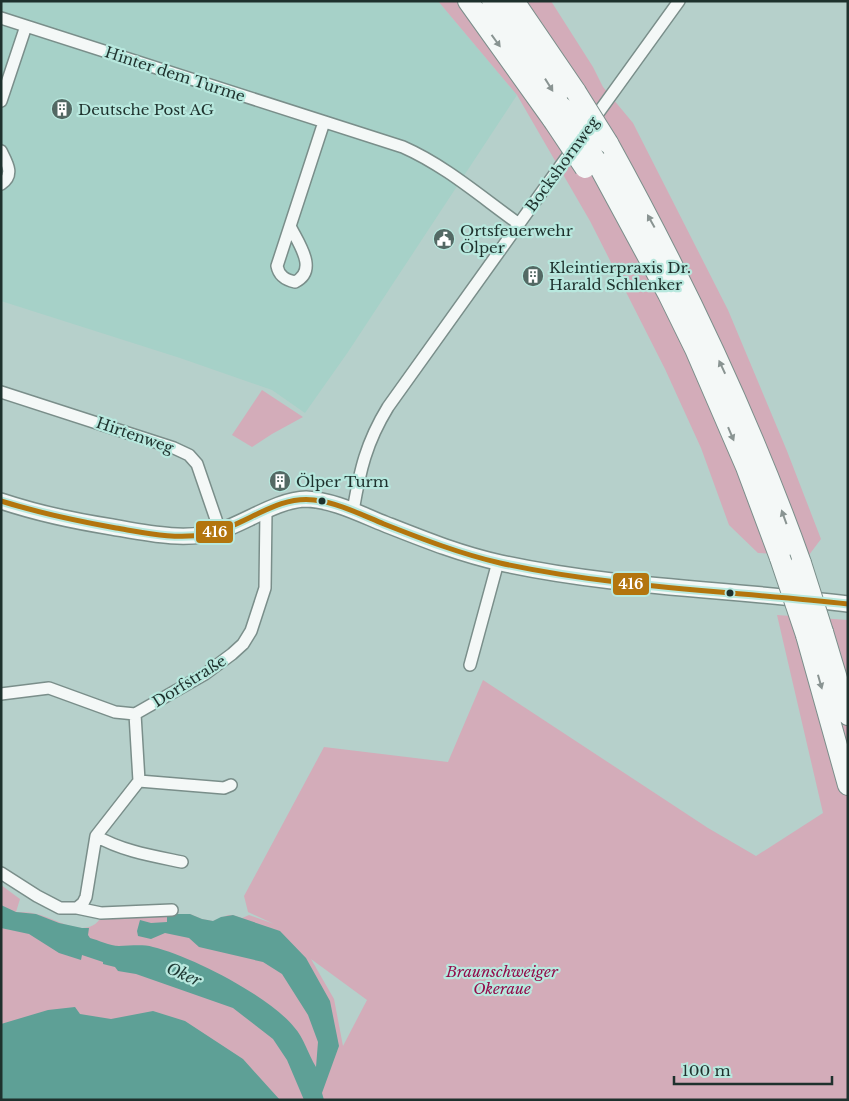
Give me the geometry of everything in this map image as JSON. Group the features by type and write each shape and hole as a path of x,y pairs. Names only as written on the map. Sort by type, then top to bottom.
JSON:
{"highway":[{"path":"468,1 558,114 668,294 695,349 721,409 780,558 815,634 848,715"},
{"path":"492,1 538,67 558,114"},
{"path":"514,1 608,143 654,227 736,396 801,563 848,785"}],"main road":[{"path":"1,502 79,522 140,532 191,536 220,531 289,501 305,499 353,511 449,549 563,576 848,604"}],"street":[{"name":"Bockshornweg","path":"353,511 363,458 375,428 393,400 678,1"},
{"name":"Hinter dem Turme","path":"1,18 403,148 418,154 452,174 519,224"},
{"path":"1,101 26,26"},
{"path":"290,226 324,122"},
{"path":"1,151 9,171 9,176 1,184"},
{"name":"Hirtenweg","path":"1,392 138,435 189,455 197,464 220,531"},
{"name":"Dorfstraße","path":"1,694 49,688 115,712 135,714 205,674 243,644 251,631 265,588 266,511"},
{"path":"470,665 498,562"},
{"path":"77,908 84,903 86,897 96,836 139,781 135,714"},
{"path":"139,781 224,788 231,785"},
{"path":"96,836 105,841 145,854 182,862"},
{"path":"1,872 60,908 77,908 101,913 172,910"}],"shaded area":[{"path":"1,1 438,1 517,95 348,352 305,413 272,390 180,358 1,301"}],"green space":[{"path":"438,1 551,1 593,67 603,87 633,123 728,310 787,451 821,539 809,555 758,553 729,525 701,448 665,369 590,221 517,95"},
{"path":"262,390 303,417 252,447 232,435"},
{"name":"Braunschweiger Okeraue","path":"777,615 848,620 848,1100 1,1100 1,885 20,899 16,912 33,913 80,928 96,924 102,916 190,914 213,921 228,915 242,918 249,915 274,924 248,912 244,896 324,747 448,762 483,680 708,828 756,856 823,813","holes":["311,959 367,1000 343,1046 334,999"]}],"water":[{"name":"Oker","path":"1,905 16,912 36,914 59,923 89,928 88,935 90,938 108,944 153,947 208,968 248,990 282,1015 297,1031 316,1067 318,1042 308,1015 282,974 263,962 199,947 189,938 165,933 151,939 138,936 137,931 140,920 151,923 167,922 167,914 190,914 213,921 221,917 233,915 280,931 306,958 330,1001 339,1046 322,1093 324,1100 304,1100 287,1060 273,1039 233,1008 136,974 118,971 115,967 82,955 81,960 59,953 29,934 1,928"},
{"path":"75,1007 80,1014 111,1019 153,1011 185,1021 243,1059 280,1100 1,1100 1,1024 48,1010"}],"transit line":[{"name":"416","path":"1,501 72,520 150,534 196,536 221,530 286,502 314,500 341,507 442,546 500,563 630,584 848,604"}],"place":[{"name":"Deutsche Post AG","path":"62,109"},
{"name":"Ortsfeuerwehr Ölper","path":"444,239"},
{"name":"Kleintierpraxis Dr. Harald Schlenker","path":"533,276"},
{"name":"Ölper Turm","path":"280,481"}]}
